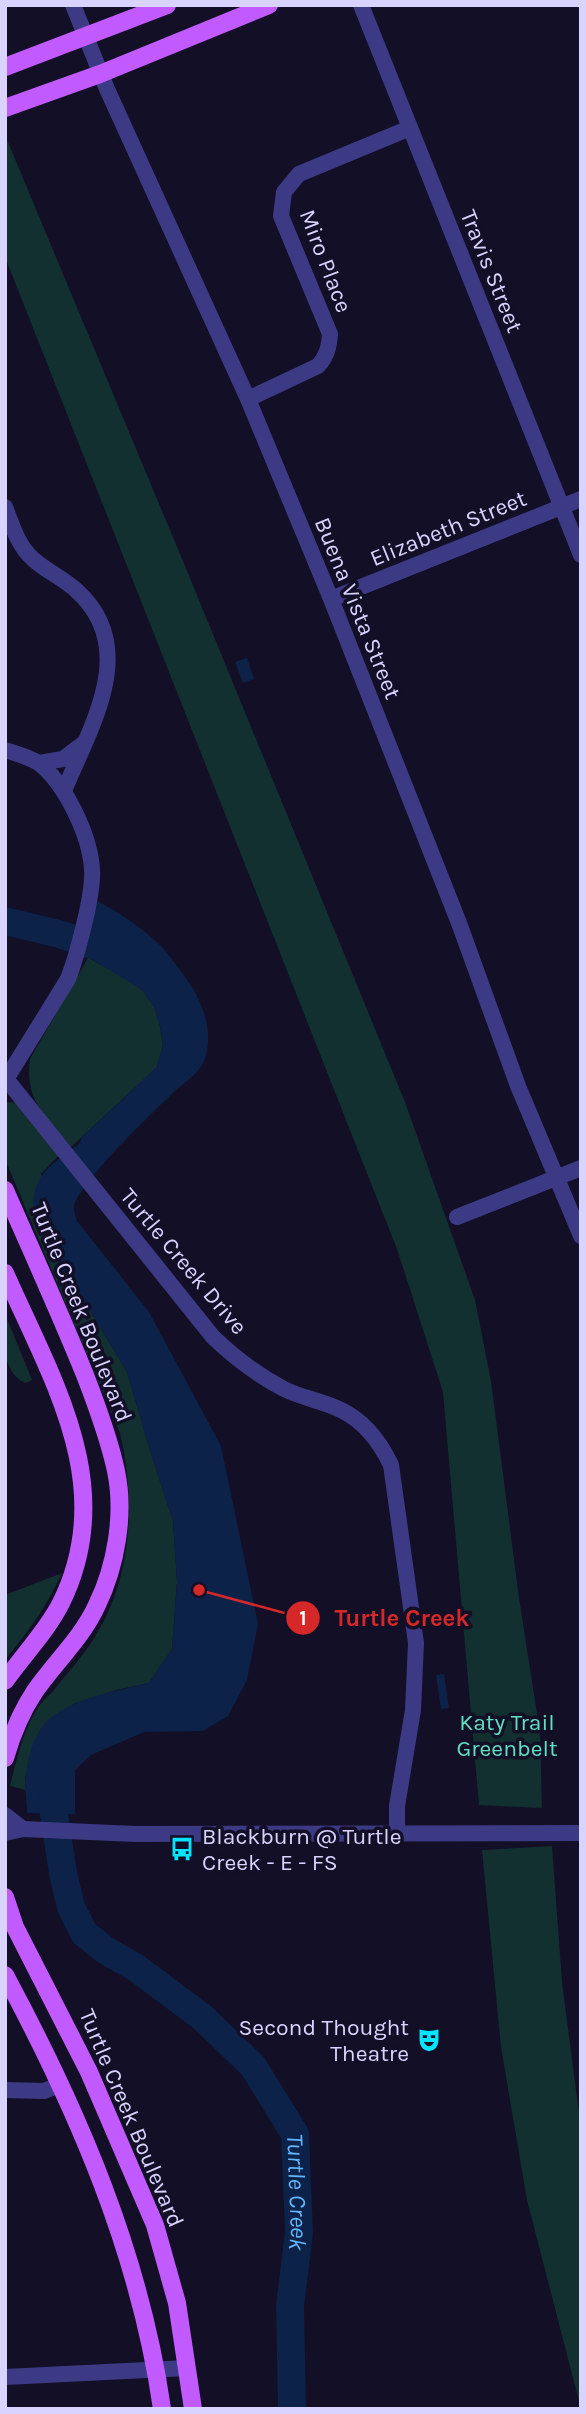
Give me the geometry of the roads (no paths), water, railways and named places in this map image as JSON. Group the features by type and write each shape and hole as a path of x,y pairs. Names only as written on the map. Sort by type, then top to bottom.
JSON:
{"main road":[{"path":"5,67 167,5"},
{"path":"5,108 100,74 269,5"},
{"name":"Turtle Creek Boulevard","path":"5,1190 99,1413 116,1472 118,1514 112,1561 97,1607 80,1636 36,1689 22,1713 5,1758"},
{"path":"5,1273 71,1428 82,1470 85,1509 82,1536 72,1577 60,1604 5,1681"},
{"path":"56,1389 86,1378"},
{"name":"Turtle Creek Boulevard","path":"5,1897 15,1927 89,2072 155,2225 177,2303 193,2409"},
{"path":"5,1975 81,2129 121,2232 156,2370 162,2409"},
{"path":"59,2085 89,2072"}],"street":[{"name":"Buena Vista Street","path":"72,5 100,74 248,399 331,599 459,923 518,1086 581,1236"},
{"name":"Travis Street","path":"360,5 581,555"},
{"name":"Miro Place","path":"248,399 318,366 326,357 329,346 330,334 281,216 284,192 299,174 410,128"},
{"name":"Elizabeth Street","path":"331,599 581,499"},
{"path":"5,507 17,537 30,556 74,587 95,611 107,642 107,686 64,791"},
{"path":"44,769 83,744"},
{"path":"5,750 44,769 64,791 80,823 92,869 74,964 60,995 6,1080"},
{"name":"Turtle Creek Drive","path":"6,1080 187,1306 233,1356 286,1390 340,1409 370,1432 383,1449 391,1465 416,1653 414,1710 397,1806 397,1832"},
{"path":"457,1217 581,1168"},
{"path":"5,1815 23,1829"},
{"path":"5,1833 23,1829 119,1833 581,1833"},
{"path":"5,2090 44,2091 59,2085"},
{"path":"5,2377 187,2368"}],"water":[{"path":"247,658 254,679 243,683 235,662"},
{"path":"93,899 139,927 168,954 200,1003 207,1024 208,1047 203,1063 196,1073 134,1131 89,1181 79,1195 74,1212 77,1221 149,1312 221,1446 258,1624 247,1680 228,1716 203,1731 144,1732 91,1755 75,1770 75,1814 27,1813 27,1768 40,1729 53,1716 79,1702 149,1683 172,1649 177,1582 173,1521 127,1372 77,1289 67,1282 33,1206 37,1184 48,1168 80,1143 81,1138 157,1067 163,1045 154,1007 142,990 85,955"},
{"path":"444,1674 449,1708 441,1709 436,1675"}],"waterway":[{"name":"Turtle Creek","path":"5,921 59,934 107,950"},
{"name":"Turtle Creek","path":"56,1776 52,1801 63,1873 71,1907 84,1933 202,2017 253,2066 295,2134 299,2232 290,2306 292,2409"}],"place":[{"name":"Turtle Creek","path":"199,1590"},
{"name":"Blackburn @ Turtle Creek - E - FS","path":"182,1849"},
{"name":"Second Thought Theatre","path":"429,2040"}],"park label":[{"name":"Katy Trail Greenbelt","path":"507,1735"}]}
